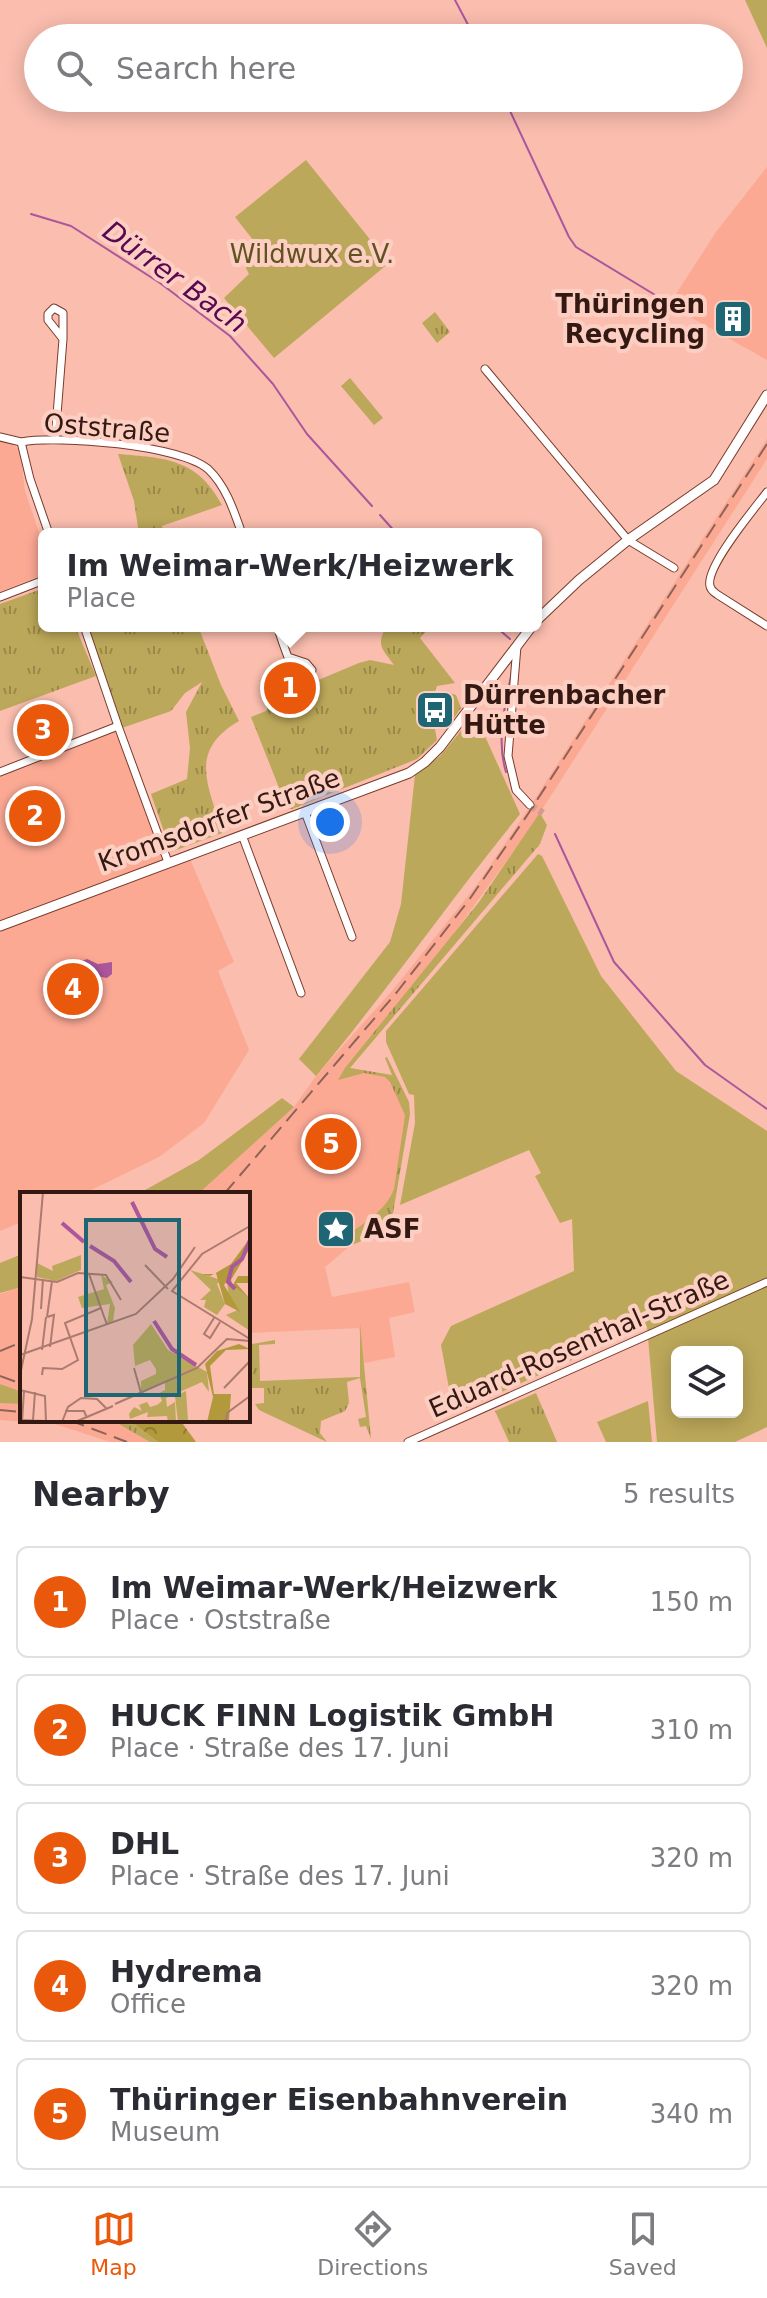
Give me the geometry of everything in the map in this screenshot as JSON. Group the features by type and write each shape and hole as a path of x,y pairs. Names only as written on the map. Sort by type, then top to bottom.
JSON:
{"street":[{"path":"55,440 63,339"},
{"path":"485,369 628,540 674,568"},
{"path":"542,616 579,580 628,540 714,480 767,395"},
{"name":"Oststraße","path":"0,437 21,442 55,440 162,450 193,459 209,470 223,488 240,528"},
{"path":"21,442 47,528"},
{"path":"767,492 736,532 710,576 709,585 718,595 767,626"},
{"path":"0,597 38,582"},
{"path":"86,632 168,862"},
{"path":"279,632 288,657"},
{"path":"528,632 517,646 508,756 516,790 530,805"},
{"name":"Kromsdorfer Straße","path":"0,926 409,773 440,747 517,646"},
{"path":"0,772 118,726"},
{"path":"305,812 352,937"},
{"path":"242,835 301,993"},
{"name":"Eduard-Rosenthal-Straße","path":"408,1442 767,1282"}],"shaded area":[{"path":"767,167 767,360 669,305 716,232"},
{"path":"767,439 767,459 527,833 433,962 346,1068 392,1076 409,1116 393,1210 325,1267 332,1297 409,1282 415,1312 389,1318 395,1357 364,1363 359,1328 250,1333 250,1192 200,1192 294,1107 316,1076 392,991 476,886"},
{"path":"0,442 10,443 20,450 25,491 38,529 38,576 0,592"},
{"path":"118,726 168,862 190,859 234,962 218,971 249,1050 204,1123 159,1157 87,1192 20,1192 20,1223 0,1231 0,772"},
{"path":"20,1288 20,1421 0,1420 0,1294"},
{"path":"28,1422 131,1422 157,1442 110,1442 55,1424"}],"green space":[{"path":"745,0 767,0 767,48"},
{"name":"Wildwux e.V.","path":"306,160 389,263 274,358 224,298 249,274 242,260 257,245 235,217"},
{"path":"435,312 450,332 437,343 422,323"},
{"path":"350,378 383,418 374,425 341,386"},
{"path":"118,454 178,463 202,478 222,505 162,528 138,528 134,501"},
{"path":"38,590 38,632 78,632 96,676 0,711 0,604"},
{"path":"88,632 200,632 239,721 212,745 207,758 208,786 222,833 171,852 151,794 187,779 190,748 186,712 202,682 185,693 171,711 122,728"},
{"path":"384,632 426,632 420,638 455,683 437,686 430,703 437,740 417,759 292,809 287,808 251,717 266,711 273,699 359,663 370,660 394,665 382,647"},
{"path":"447,692 456,695 461,708 449,725 441,704"},
{"path":"475,714 520,814 316,1076 299,1059 390,942 401,904 415,775 440,756"},
{"path":"543,808 541,815 547,825 540,844 350,1068 392,1075 387,1057 409,1102 410,1114 393,1213 374,1233 349,1245 345,1240 347,1232 352,1232 377,1213 394,1189 405,1115 385,1077 364,1073 338,1080 479,902"},
{"path":"538,854 542,856 601,976 676,1071 767,1131 767,1427 735,1442 657,1442 647,1326 455,1413 441,1345 451,1326 574,1271 572,1219 560,1223 535,1176 541,1173 529,1150 400,1205 415,1123 414,1095 409,1094 386,1042 386,1031"},
{"path":"282,1098 294,1107 200,1192 142,1192 199,1160"},
{"path":"20,1255 20,1288 0,1293 0,1263"},
{"path":"360,1323 371,1439 366,1426 360,1427 358,1419 366,1417 360,1378 347,1382 349,1403 345,1411 321,1421 320,1433 327,1442 259,1410 255,1404 264,1403 264,1388 252,1388 252,1344 275,1340 275,1344 259,1345 260,1381 360,1377"},
{"path":"0,1384 20,1391 20,1404 0,1403"},
{"path":"536,1393 557,1442 509,1442 495,1411"},
{"path":"648,1401 652,1442 606,1442 597,1422"},
{"path":"115,1422 132,1422 158,1442 150,1442"},
{"path":"132,1422 181,1422 196,1442 158,1442"}],"water":[{"path":"87,959 98,964 112,962 112,974 107,978 96,976 89,966 77,970 80,978 58,986 49,981 52,973"}],"waterway":[{"path":"455,0 468,24"},
{"path":"511,112 576,247 670,304"},
{"name":"Dürrer Bach","path":"31,214 71,226 160,283 230,336 273,384 307,434 372,506"},
{"name":"Dürrer Bach","path":"380,515 392,528"},
{"name":"Dürrer Bach","path":"502,632 510,639"},
{"name":"Dürrer Bach","path":"506,772 502,735 512,672"},
{"name":"Dürrer Bach","path":"555,834 614,962 705,1065 767,1109"}],"tunnel":[{"path":"530,805 543,813"}],"railway":[{"path":"226,1192 397,992 469,900 767,444"},
{"path":"0,1351 20,1343"},
{"path":"0,1376 20,1383"},
{"path":"0,1410 20,1412"},
{"path":"74,1422 127,1442"}],"place":[{"name":"Thüringen Recycling","path":"733,319"},
{"name":"Im Weimar-Werk/Heizwerk","path":"290,688"},
{"name":"Dürrenbacher Hütte","path":"435,710"},
{"name":"DHL","path":"43,730"},
{"name":"HUCK FINN Logistik GmbH","path":"35,816"},
{"name":"Hydrema","path":"73,989"},
{"name":"Thüringer Eisenbahnverein","path":"331,1144"},
{"name":"ASF","path":"336,1229"}]}
